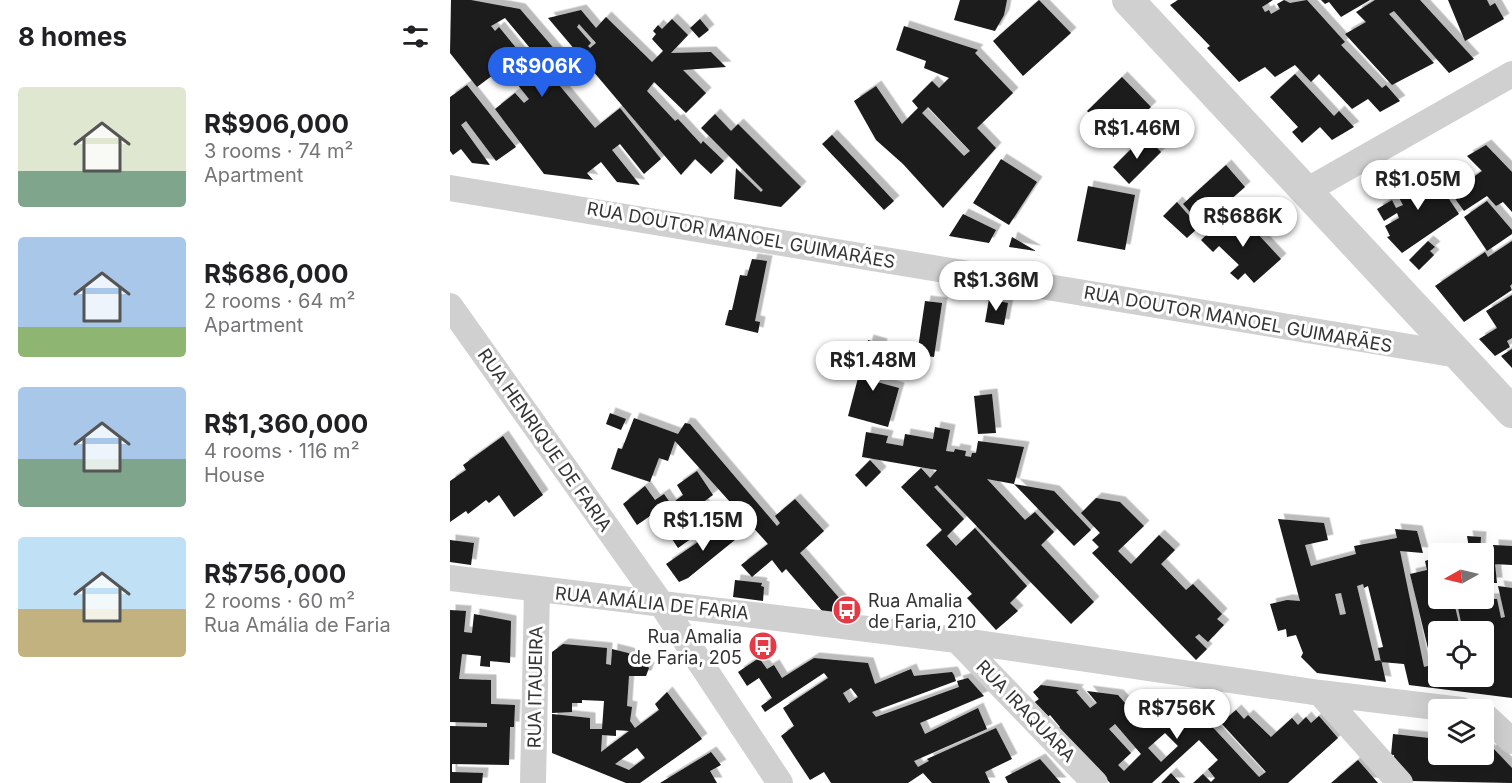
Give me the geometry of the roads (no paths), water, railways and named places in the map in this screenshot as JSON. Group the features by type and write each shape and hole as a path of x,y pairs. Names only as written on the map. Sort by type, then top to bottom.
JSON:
{"street":[{"path":"1128,0 1512,412"},
{"path":"1306,191 1512,74"},
{"name":"RUA DOUTOR MANOEL GUIMARÃES","path":"450,188 1458,355"},
{"name":"RUA HENRIQUE DE FARIA","path":"450,306 660,602 780,783"},
{"name":"RUA AMÁLIA DE FARIA","path":"450,578 957,640 1320,693 1428,706"},
{"name":"RUA ITAUEIRA","path":"533,783 537,590"},
{"name":"RUA IRAQUARA","path":"957,640 1095,783"},
{"path":"1320,693 1400,783"},
{"path":"1494,715 1512,716"},
{"path":"1494,724 1512,741"}],"place":[{"name":"Rua Amalia de Faria, 210","path":"847,610"},
{"name":"Rua Amalia de Faria, 205","path":"763,646"}]}
